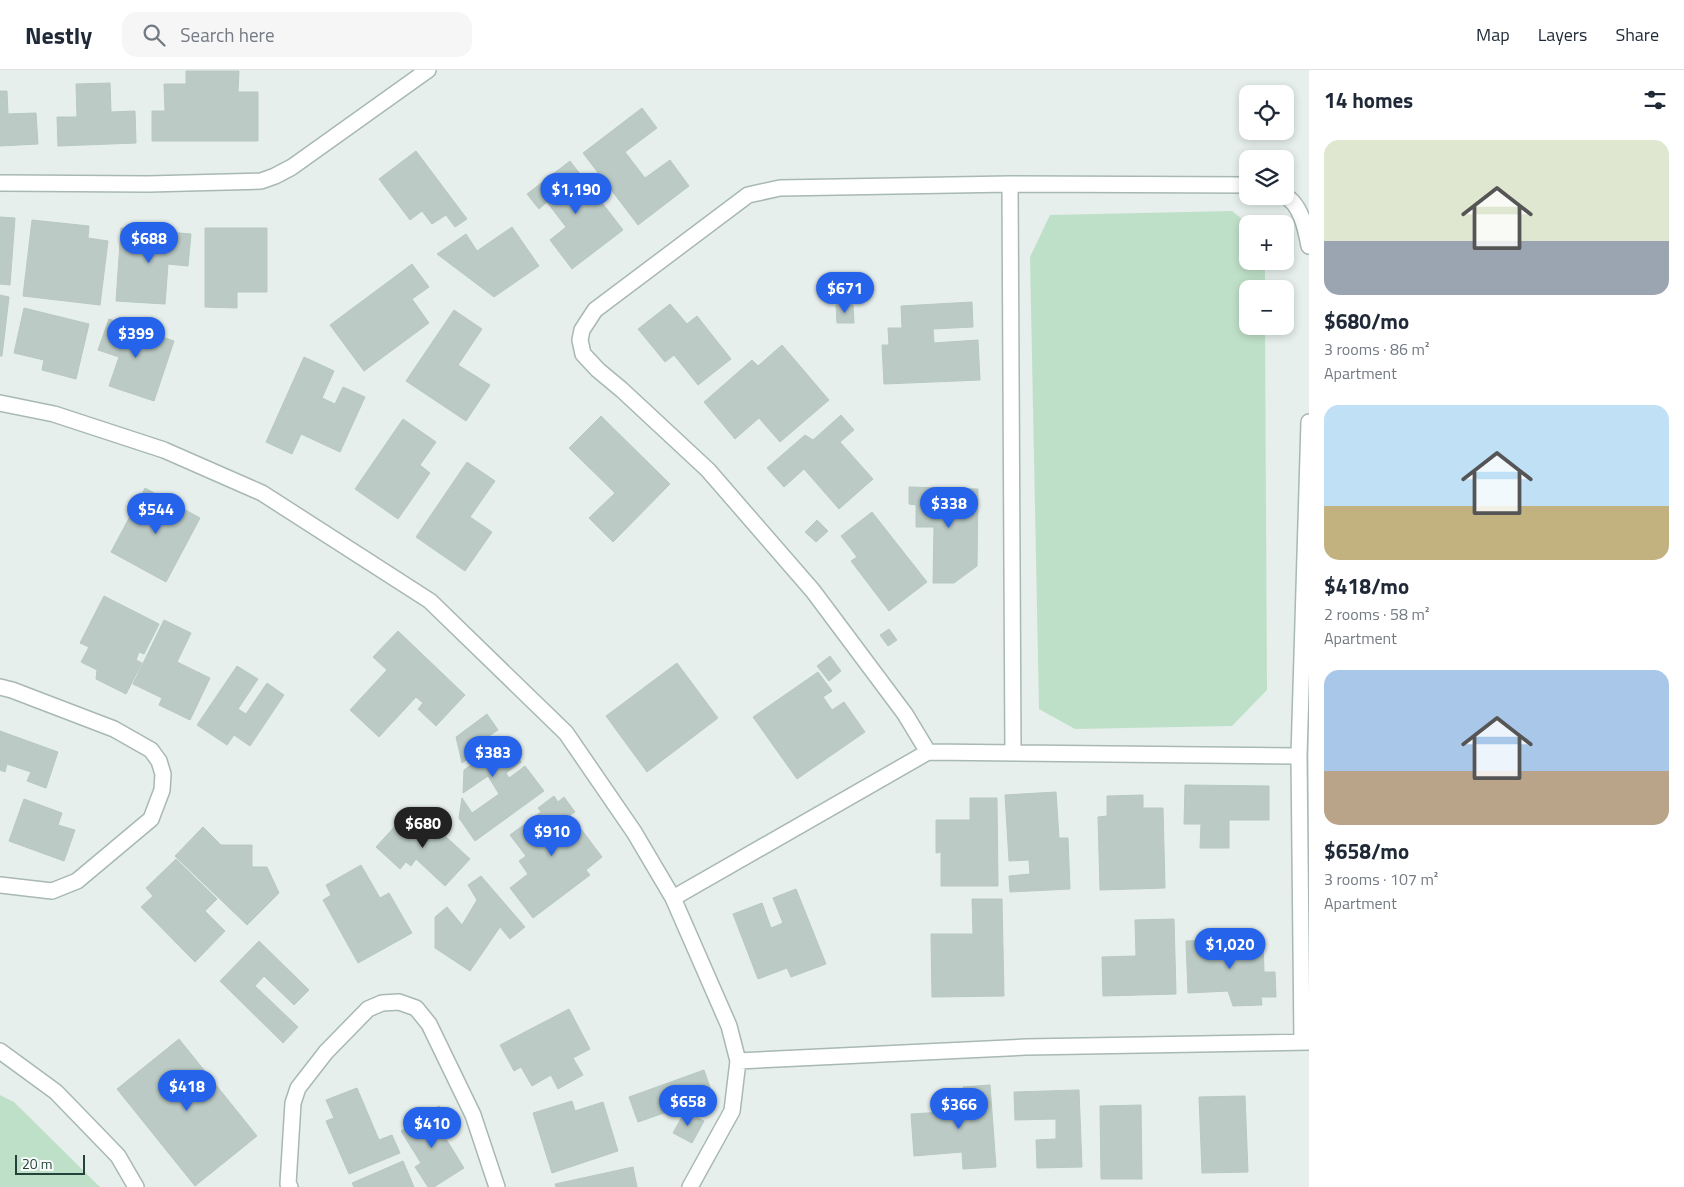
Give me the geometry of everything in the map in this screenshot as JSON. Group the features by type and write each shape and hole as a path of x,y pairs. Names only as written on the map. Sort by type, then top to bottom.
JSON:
{"street":[{"path":"0,184 148,184 261,181 292,167 428,70"},
{"path":"928,752 905,714 813,591 708,470 598,370 583,354 580,340 582,330 595,310 748,195 780,188 1010,184 1239,185"},
{"path":"1010,184 1013,753"},
{"path":"1294,204 1306,224 1309,246"},
{"path":"0,403 54,414 164,450 262,493 430,601 566,733 634,832 673,898 729,1026 738,1061 732,1111 690,1187"},
{"path":"738,1061 1026,1047 1306,1042 1299,756 1309,422"},
{"path":"0,687 114,729 152,750 163,774 162,790 151,819 77,881 52,891 0,885"},
{"path":"673,898 928,752 1299,756"},
{"path":"286,1186 293,1103 298,1088 326,1052 368,1009 382,1003 399,1002 416,1008 429,1024 473,1115 497,1187"},
{"path":"0,1051 56,1092 118,1156 136,1187"}],"green space":[{"path":"1232,211 1239,217 1239,270 1265,270 1265,280 1239,280 1239,335 1265,335 1267,690 1232,726 1075,729 1039,709 1030,257 1050,215"},
{"path":"0,1095 14,1102 100,1187 0,1187"}],"building":[{"path":"186,71 239,71 238,92 258,92 258,141 152,141 152,111 165,111 164,84 186,84"},
{"path":"110,83 111,112 135,111 136,143 58,146 57,117 77,117 76,84"},
{"path":"0,91 7,91 8,114 36,113 38,144 0,146"},
{"path":"642,108 657,128 625,152 645,178 670,160 689,186 638,225 583,153"},
{"path":"416,151 467,219 455,227 446,215 432,224 422,211 410,220 379,179"},
{"path":"570,161 623,230 572,269 550,240 566,227 547,202 539,209 527,194"},
{"path":"0,217 15,218 10,285 0,284"},
{"path":"32,220 89,226 88,238 108,241 100,305 23,296"},
{"path":"512,227 539,266 494,297 437,254 466,234 477,251"},
{"path":"121,228 191,234 188,266 168,264 165,304 116,301"},
{"path":"205,228 267,228 267,292 237,292 237,308 205,307"},
{"path":"412,264 429,287 412,299 429,323 364,371 330,325"},
{"path":"0,295 9,297 2,356 0,356"},
{"path":"972,302 973,327 933,329 934,343 978,340 980,380 884,384 882,345 889,345 888,328 902,328 901,306"},
{"path":"670,304 687,324 697,316 731,359 698,385 674,355 665,362 638,329"},
{"path":"836,305 853,305 854,323 837,323"},
{"path":"24,308 89,324 76,379 42,370 44,360 14,353"},
{"path":"454,310 482,329 458,365 490,385 466,421 406,381"},
{"path":"109,319 174,341 154,401 109,386 119,357 98,350"},
{"path":"782,345 829,400 780,442 759,418 735,439 704,402 752,360 758,366"},
{"path":"304,357 334,371 322,398 335,404 343,387 365,397 340,452 301,434 292,454 266,442"},
{"path":"841,415 854,430 840,442 873,479 839,509 804,469 784,487 767,468 805,435 813,440"},
{"path":"601,416 670,484 613,542 589,518 615,493 569,448"},
{"path":"403,419 436,442 420,465 430,473 398,519 355,489"},
{"path":"467,462 495,481 470,517 492,532 465,571 416,537"},
{"path":"909,487 978,489 977,566 954,583 933,583 934,527 916,527 916,505 909,504"},
{"path":"145,488 200,518 166,582 111,552"},
{"path":"872,512 927,582 889,611 851,561 857,557 841,536"},
{"path":"817,520 828,531 816,542 805,532"},
{"path":"104,596 159,624 144,654 139,652 136,660 142,663 126,694 96,679 97,670 81,662 89,647 80,643"},
{"path":"164,620 191,633 177,662 210,678 190,720 159,705 162,698 133,684"},
{"path":"889,629 897,640 888,646 880,635"},
{"path":"398,631 465,695 436,726 418,709 423,703 416,697 379,737 350,710 387,670 373,657"},
{"path":"830,656 841,671 829,681 817,666"},
{"path":"677,663 718,718 647,772 606,716"},
{"path":"237,666 258,679 238,709 246,714 267,683 284,695 250,746 234,735 227,745 197,725"},
{"path":"818,672 832,691 823,697 832,710 844,702 865,732 797,779 753,717"},
{"path":"487,714 498,730 489,736 496,746 505,739 521,762 506,773 509,778 525,766 544,791 475,841 459,818 462,798 472,813 499,794 488,776 463,793 464,770 479,759 475,754 462,763 456,737"},
{"path":"0,731 58,752 46,788 27,781 31,772 7,764 5,772 0,770"},
{"path":"1185,785 1269,786 1269,820 1229,820 1229,848 1200,848 1201,824 1184,824"},
{"path":"1056,792 1059,838 1068,838 1070,889 1010,892 1009,876 1030,874 1029,860 1009,861 1005,795"},
{"path":"1143,795 1143,808 1163,808 1165,888 1100,890 1098,817 1107,816 1107,796"},
{"path":"554,796 558,802 564,797 575,812 570,815 575,822 566,829 572,836 581,829 602,857 586,870 590,875 533,918 510,888 528,874 519,861 526,856 510,835 541,812 538,808"},
{"path":"970,798 997,798 998,886 941,886 941,852 936,853 936,820 970,820"},
{"path":"24,799 62,813 58,825 75,830 64,861 9,841"},
{"path":"407,813 423,828 429,821 470,859 445,886 416,859 411,866 406,862 400,869 376,847"},
{"path":"203,827 221,845 252,845 252,867 267,867 279,893 247,925 175,856"},
{"path":"176,859 217,899 205,911 225,931 195,962 141,907 153,896 146,888"},
{"path":"361,865 380,898 389,893 412,933 358,963 323,900 331,895 326,885"},
{"path":"481,876 525,927 510,939 500,927 470,971 435,948 435,917 447,907 462,925 477,900 468,885"},
{"path":"796,889 826,964 791,977 787,968 758,979 733,914 762,903 771,928 783,923 773,898"},
{"path":"972,899 1002,899 1004,996 932,997 931,934 973,934"},
{"path":"1174,919 1176,994 1103,996 1102,957 1136,956 1135,920"},
{"path":"1263,938 1264,972 1275,972 1276,997 1261,997 1262,1005 1233,1006 1228,991 1188,993 1186,941"},
{"path":"259,941 309,990 294,1005 264,976 255,986 298,1027 283,1043 220,981"},
{"path":"569,1009 590,1049 573,1058 583,1075 558,1089 551,1075 532,1086 521,1067 514,1071 500,1045"},
{"path":"179,1039 257,1136 195,1186 117,1089"},
{"path":"704,1070 713,1096 638,1122 629,1097"},
{"path":"990,1085 996,1167 963,1169 962,1152 914,1156 911,1114 944,1112 943,1102 964,1101 963,1087"},
{"path":"357,1088 379,1140 392,1135 400,1153 349,1174 326,1121 334,1118 326,1100"},
{"path":"1079,1090 1082,1167 1037,1168 1036,1140 1056,1139 1056,1119 1015,1120 1014,1092"},
{"path":"1245,1096 1248,1172 1202,1173 1199,1097"},
{"path":"572,1101 575,1111 603,1102 618,1151 552,1173 533,1113"},
{"path":"1141,1105 1142,1179 1101,1179 1100,1106"},
{"path":"439,1106 448,1120 438,1126 464,1168 434,1187 428,1187 415,1167 421,1163 401,1131"},
{"path":"685,1111 704,1121 692,1143 673,1133"},
{"path":"403,1161 414,1187 354,1187 352,1183"},
{"path":"633,1167 637,1187 556,1187 555,1184"}]}
